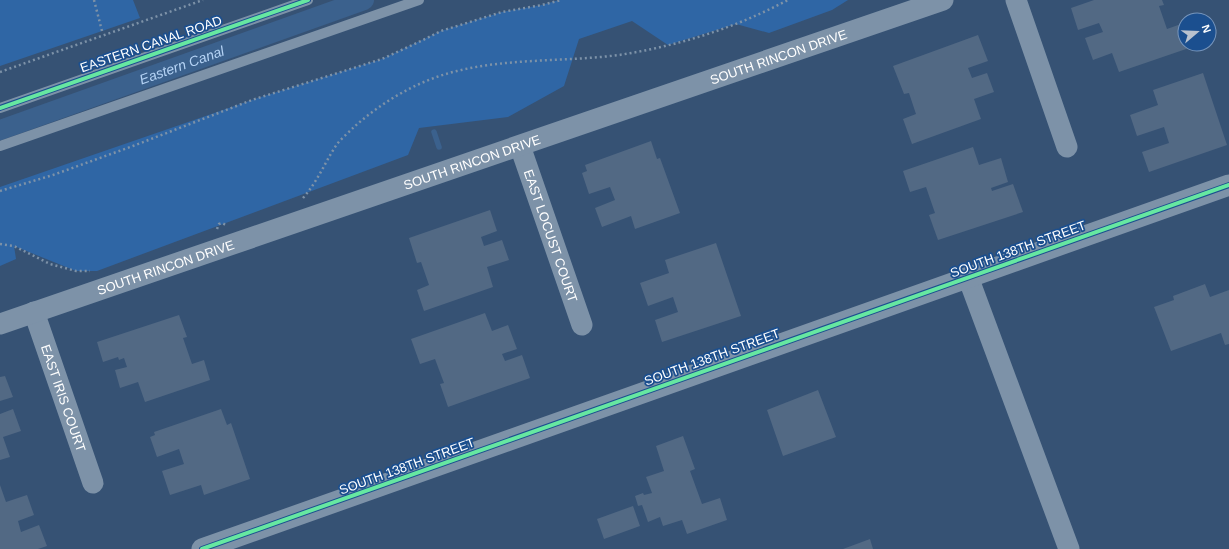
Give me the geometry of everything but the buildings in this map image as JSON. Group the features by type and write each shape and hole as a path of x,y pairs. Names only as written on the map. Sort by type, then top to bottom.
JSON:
{"street":[{"name":"SOUTH RINCON DRIVE","path":"0,324 943,0"},
{"path":"1016,0 1067,146"},
{"name":"EAST LOCUST COURT","path":"520,146 582,325"},
{"name":"SOUTH 138TH STREET","path":"202,549 1229,185"},
{"path":"968,278 1070,549"},
{"name":"EAST IRIS COURT","path":"34,312 93,483"}],"lane":[{"name":"EASTERN CANAL ROAD","path":"0,108 308,0"},
{"path":"0,146 419,0"}],"path":[{"path":"94,0 102,31"},
{"path":"0,72 203,0"},
{"path":"0,191 53,175 252,100 382,59 422,41 441,30 502,12 561,0"},
{"path":"299,200 303,198 316,181 338,144 355,127 400,93 426,81 457,71 482,66 613,55 668,45 702,36 742,22 788,0"},
{"path":"217,230 217,227 222,223 228,226"},
{"path":"0,244 14,246 50,264 76,271 97,271"}],"shaded area":[{"path":"0,0 133,0 140,18 0,66"},
{"path":"559,0 848,0 832,10 769,33 736,24 668,45 632,21 579,39 564,86 508,117 419,128 408,155 97,271 76,271 14,246 16,259 0,266 0,187 252,100 382,59 441,31 502,12 542,5"}],"waterway":[{"name":"Eastern Canal","path":"0,130 364,0"},
{"path":"434,132 439,147"}],"cycle path":[{"path":"0,108 308,0"},
{"path":"202,549 1229,185"}]}
